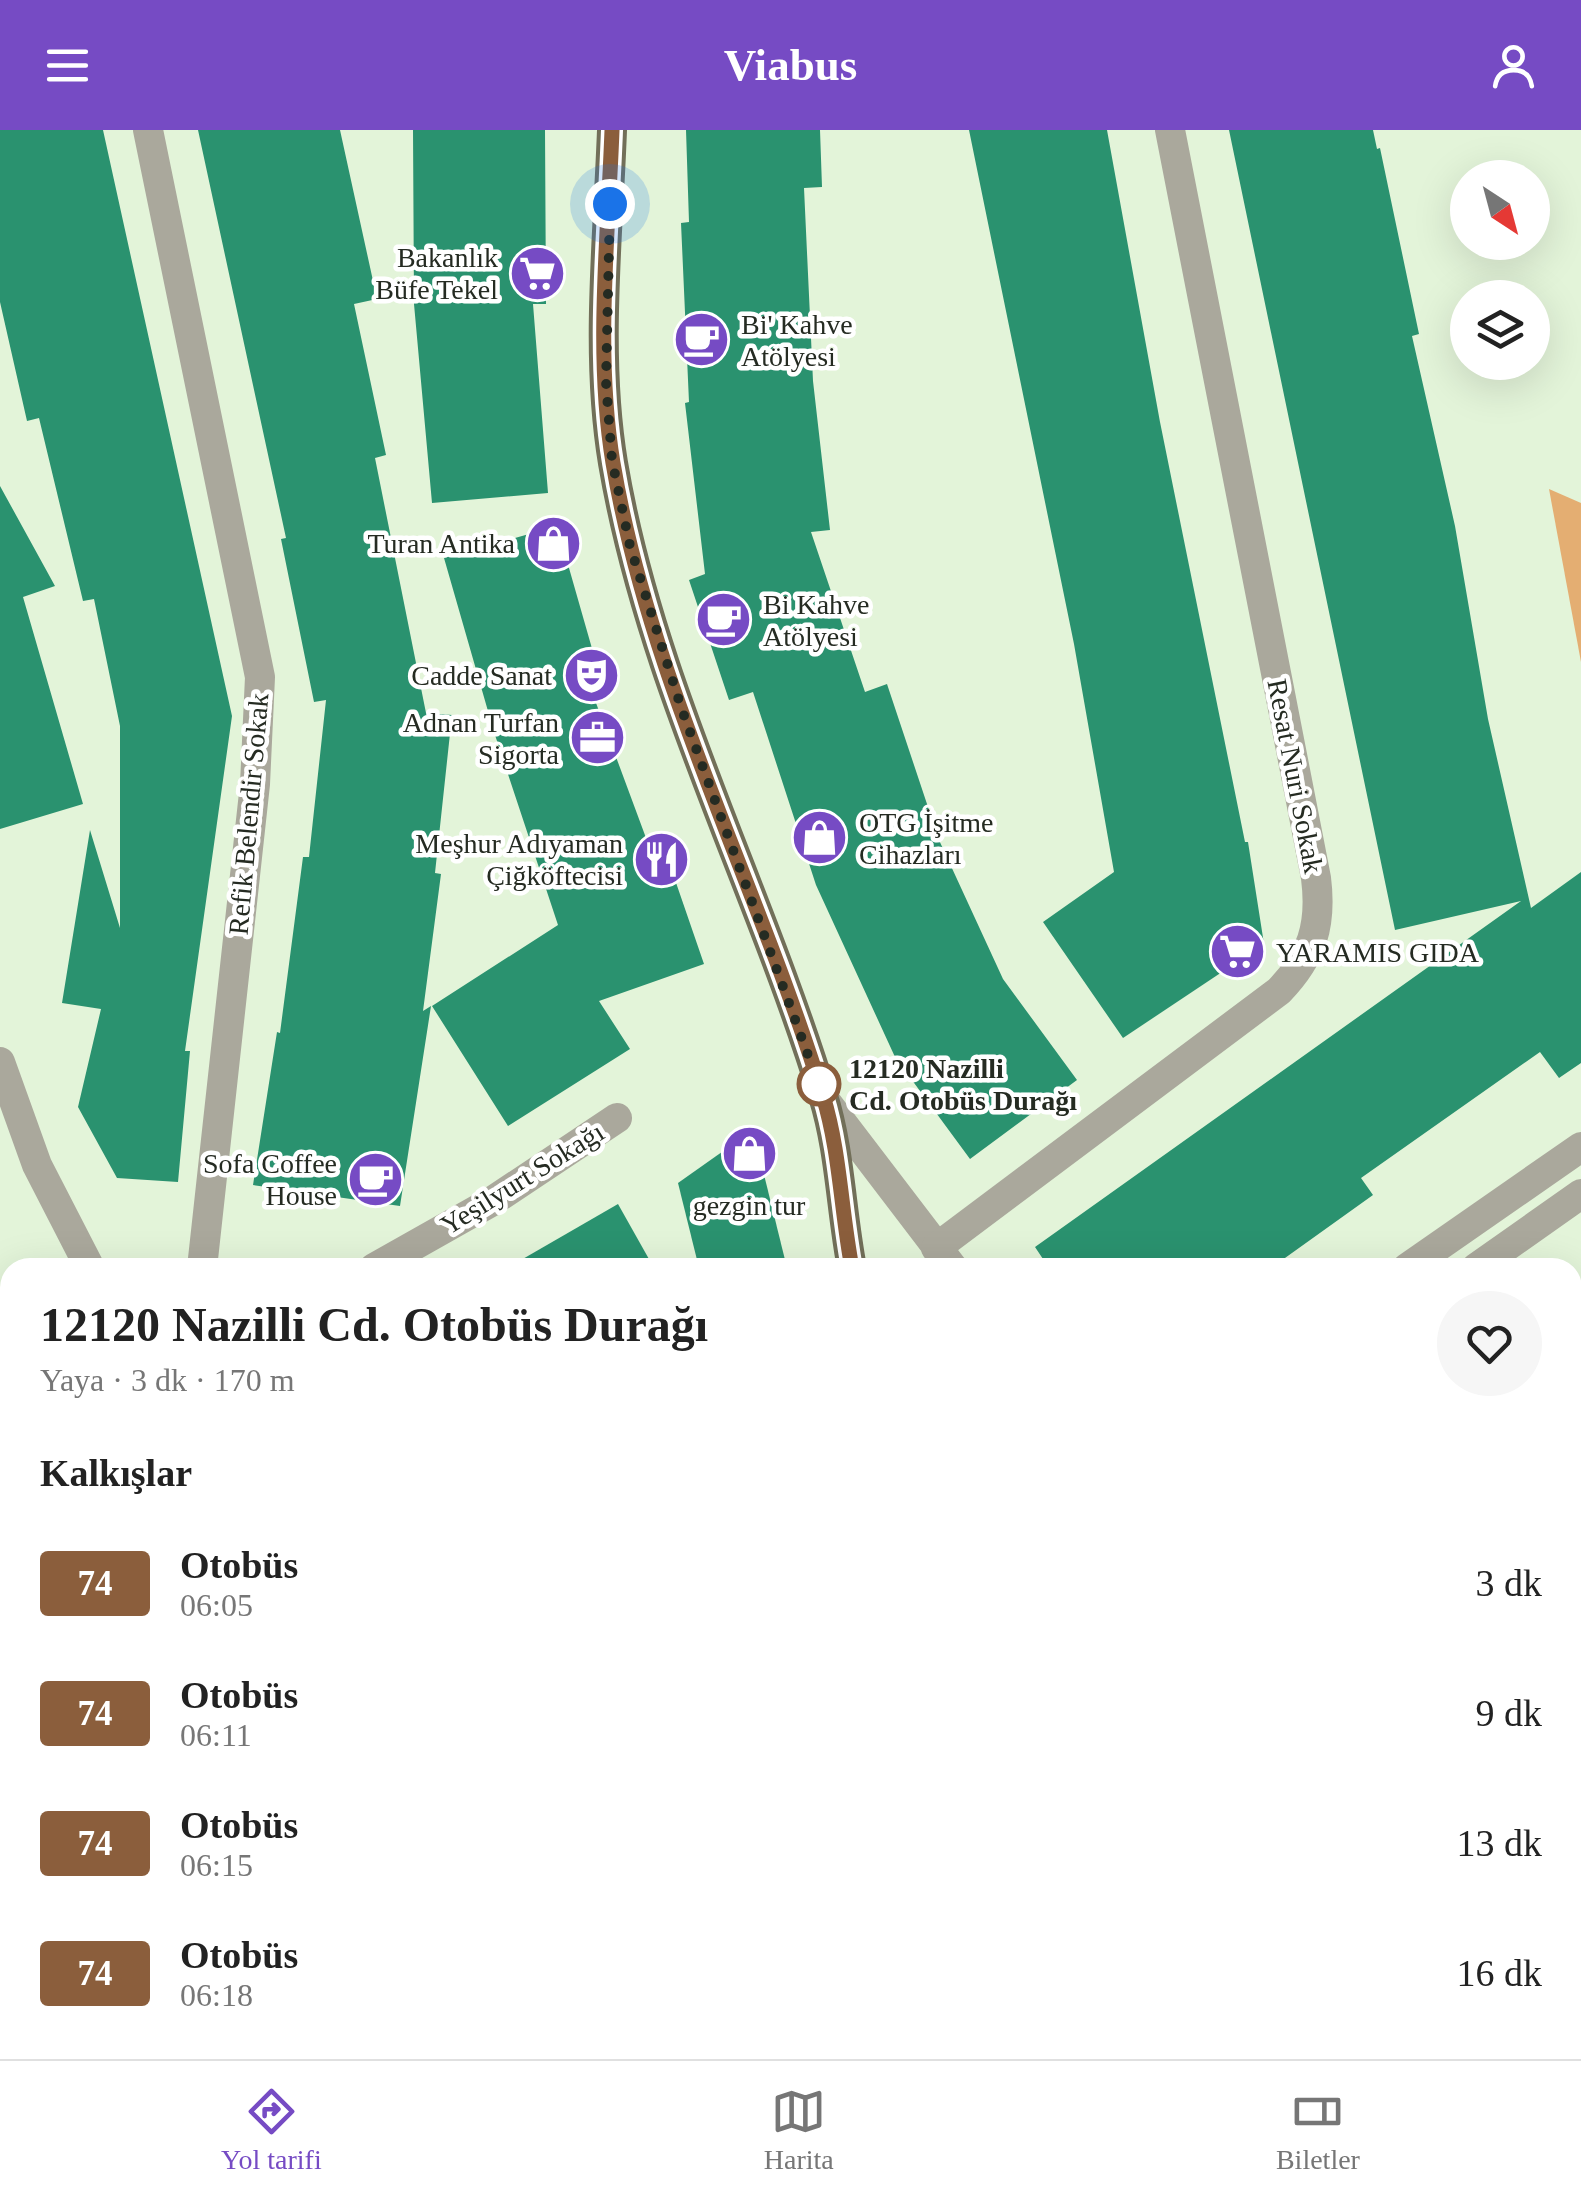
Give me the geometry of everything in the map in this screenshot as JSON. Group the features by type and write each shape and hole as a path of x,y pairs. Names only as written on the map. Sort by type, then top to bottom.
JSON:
{"main road":[{"path":"612,130 606,382 612,460 630,546 682,710 824,1099 850,1258"}],"street":[{"name":"Refik Belendir Sokak","path":"148,130 244,582 260,677 256,784 203,1258"},
{"name":"Resat Nuri Sokak","path":"945,1258 1279,991 1300,970 1317,930 1316,878 1170,130"},
{"path":"0,1062 37,1165 85,1258"},
{"path":"824,1099 945,1258"},
{"name":"Yeşilyurt Sokağı","path":"392,1258 490,1202 617,1118"},
{"path":"1421,1258 1581,1147"},
{"path":"1490,1258 1580,1196"}],"shaded area":[{"path":"1549,489 1581,503 1581,662"}],"building":[{"path":"0,130 103,130 232,716 185,1051 190,1051 178,1182 117,1178 78,1107 101,1009 62,1003 90,830 120,928 120,726 94,599 83,601 39,418 27,421 0,302"},
{"path":"198,130 340,130 377,299 354,304 386,455 375,458 426,713 452,715 435,873 441,874 423,1011 431,1006 400,1206 253,1185 277,1032 280,1033 303,857 309,857 326,700 314,702 281,539 286,538"},
{"path":"413,130 545,130 546,304 533,304 548,493 432,503 414,304"},
{"path":"686,130 820,130 822,187 804,188 813,381 830,530 811,532 865,692 887,684 930,813 927,814 1003,979 1077,1080 970,1159 895,1057 816,885 753,692 729,700 689,580 705,574 685,403 689,402 681,223 689,222"},
{"path":"969,130 1107,130 1160,422 1248,842 1264,944 1123,1038 1043,922 1114,872 1074,644"},
{"path":"1229,130 1373,130 1377,149 1380,148 1419,334 1412,336 1455,526 1488,719 1531,908 1581,872 1581,1063 1559,1078 1540,1052 1361,1178 1373,1195 1285,1258 1042,1258 1035,1247 1521,901 1395,930"},
{"path":"0,486 55,586 23,597 83,804 0,829"},
{"path":"557,526 601,680 589,684 649,846 662,842 704,964 599,1001 630,1049 508,1126 432,1006 558,925 494,732 444,558"},
{"path":"753,1130 785,1258 697,1258 678,1183"},
{"path":"618,1204 648,1258 524,1258"}],"bus line":[{"name":"74","path":"612,130 606,382 612,460 630,546 682,710 824,1099 850,1258"}],"place":[{"name":"Bakanlık Büfe Tekel","path":"537,273"},
{"name":"Bi' Kahve Atölyesi","path":"702,340"},
{"name":"Turan Antika","path":"554,543"},
{"name":"Bi Kahve Atölyesi","path":"724,620"},
{"name":"Cadde Sanat","path":"591,675"},
{"name":"Adnan Turfan Sigorta","path":"598,738"},
{"name":"OTG İşitme Cihazları","path":"820,838"},
{"name":"Meşhur Adıyaman Çiğköftecisi","path":"662,859"},
{"name":"YARAMIS GIDA","path":"1237,952"},
{"name":"12120 Nazilli Cd. Otobüs Durağı","path":"819,1084"},
{"name":"gezgin tur","path":"749,1154"},
{"name":"Sofa Coffee House","path":"376,1179"}],"route":[{"path":"610,204 606,382 612,460 630,546 682,710 824,1099 819,1084"}]}
